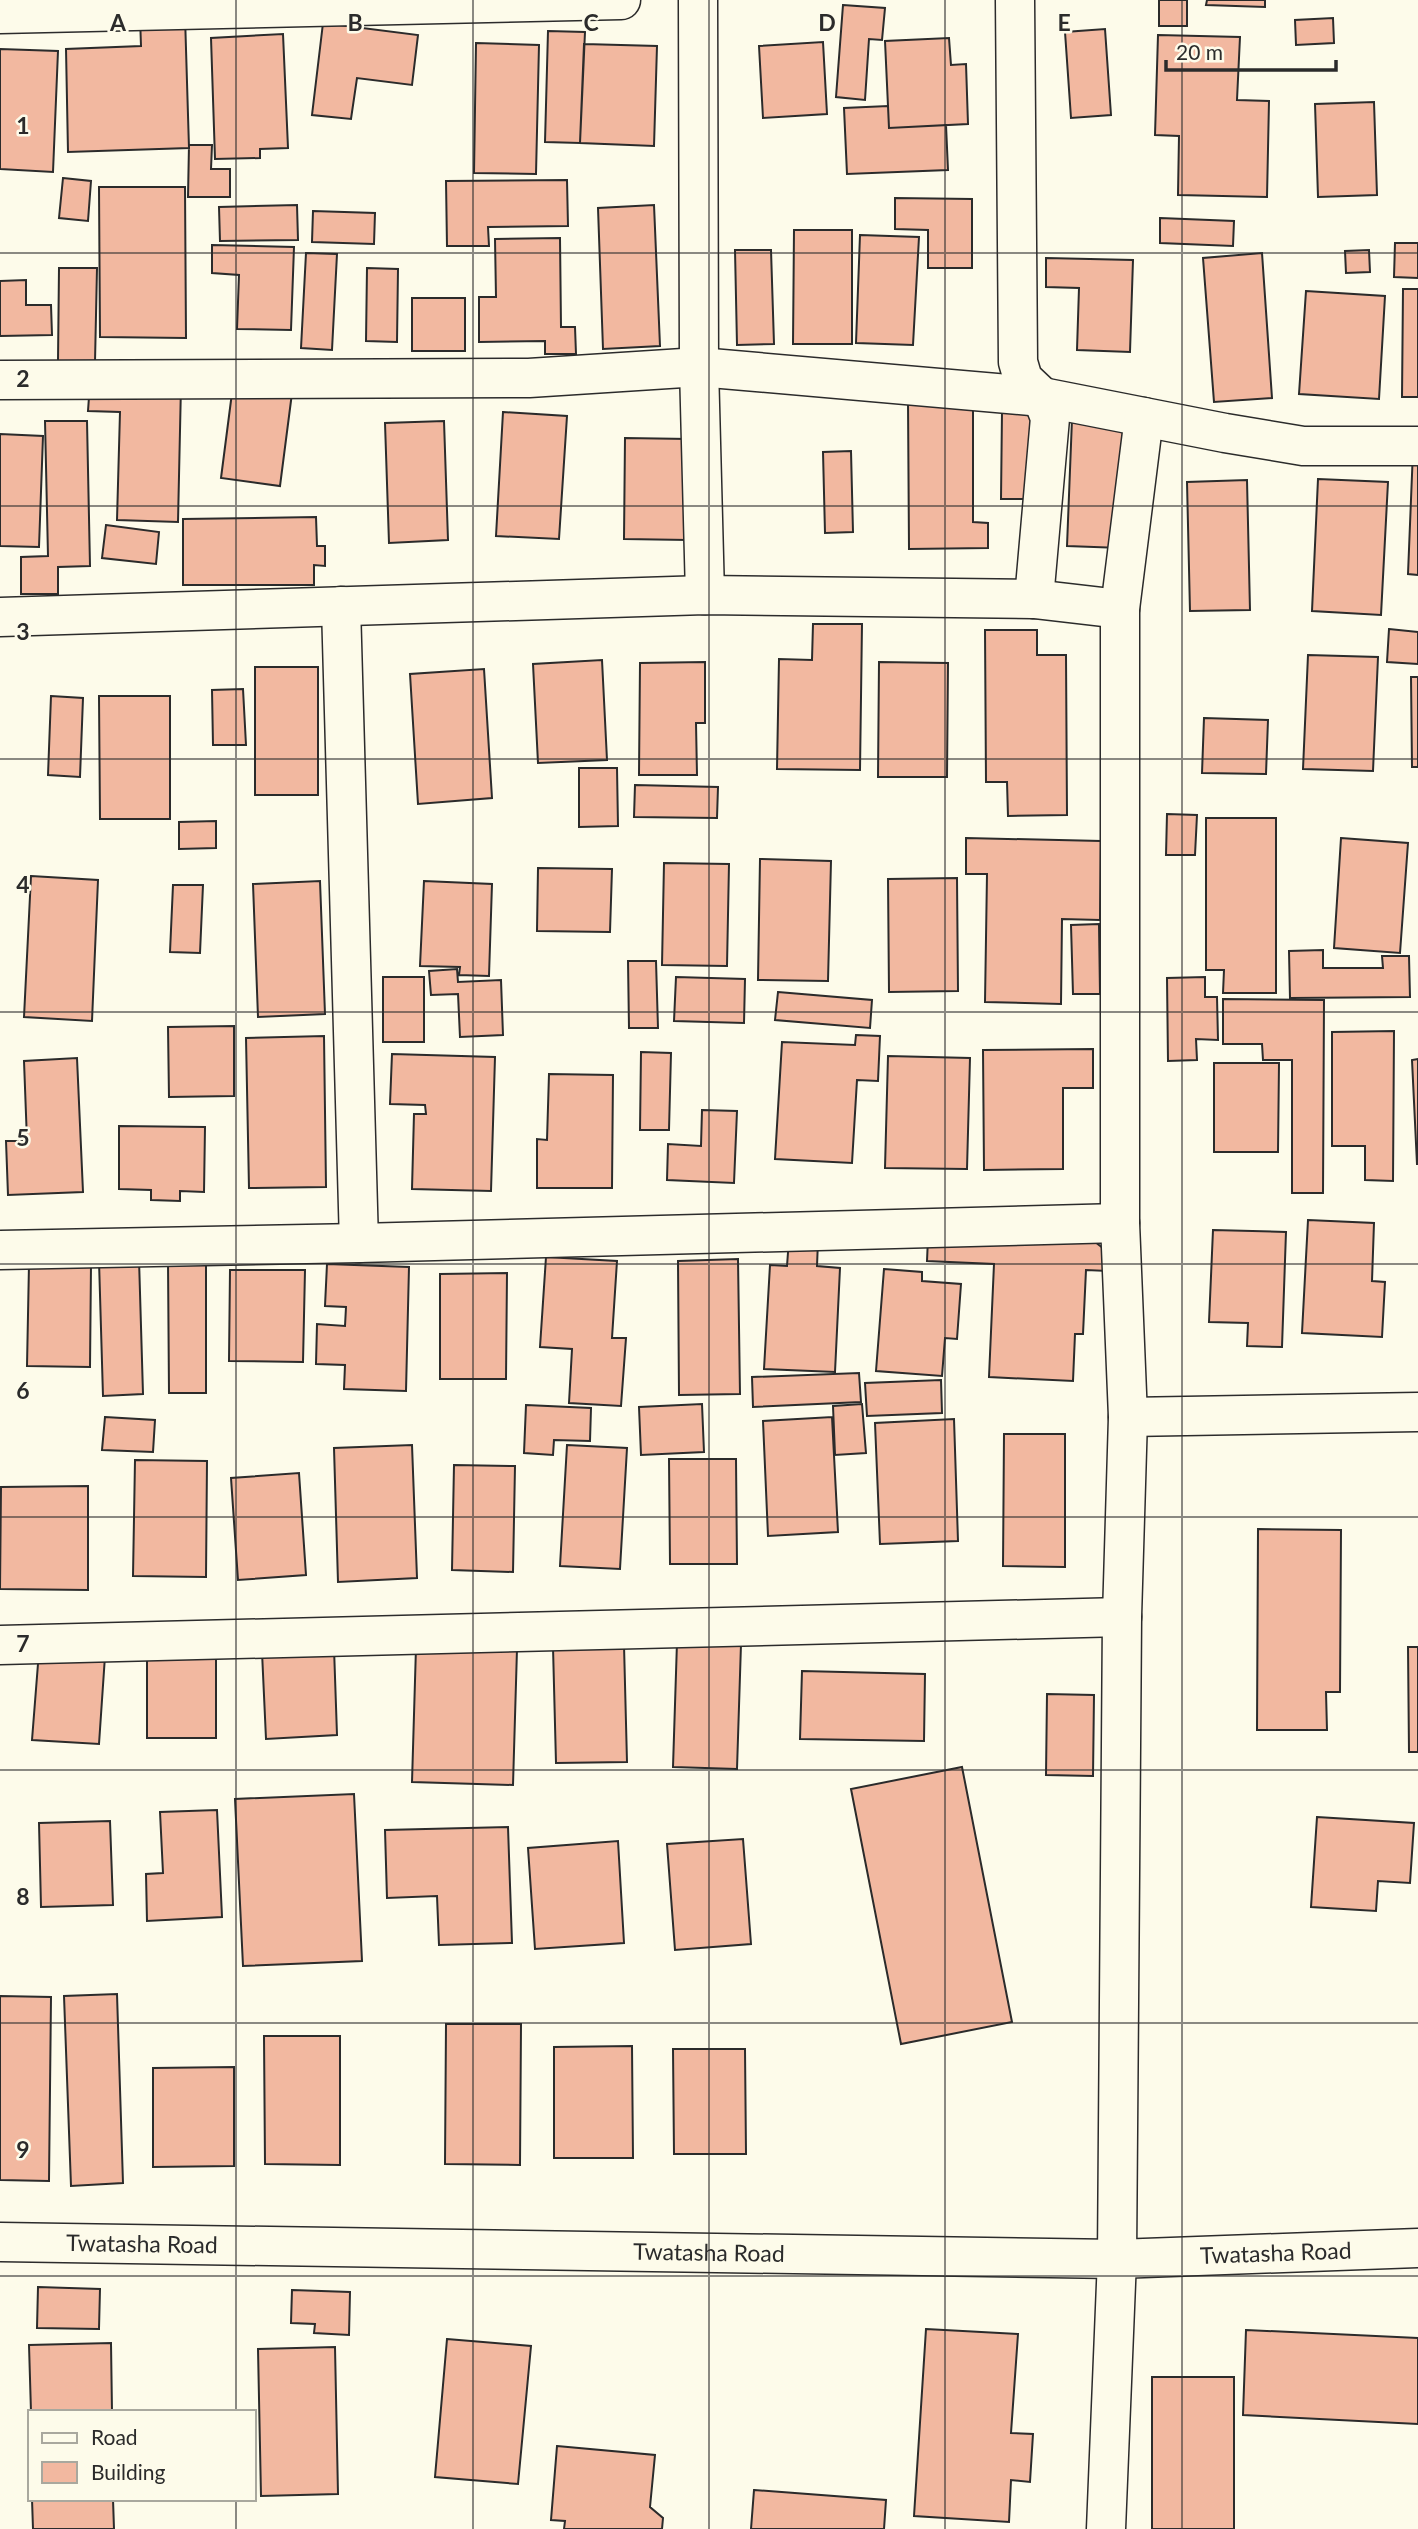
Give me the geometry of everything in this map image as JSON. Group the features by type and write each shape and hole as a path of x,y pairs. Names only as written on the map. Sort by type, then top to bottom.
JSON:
{"street":[{"path":"0,14 621,0"},
{"path":"698,0 699,367 705,595"},
{"path":"1015,0 1018,362 1023,379 1042,397 1050,418 1034,599"},
{"path":"0,380 529,378 699,367 1042,397 1303,446 1418,446"},
{"path":"1106,2529 1117,2259 1122,1617 1128,1417 1120,1223 1119,609 1144,417"},
{"path":"0,617 705,595 1034,599 1119,609"},
{"path":"341,606 359,1243"},
{"path":"0,1250 1120,1223"},
{"path":"1128,1417 1418,1412"},
{"path":"0,1645 1122,1617"},
{"name":"Twatasha Road","path":"0,2242 1117,2259 1418,2248"}],"building":[{"path":"1159,0 1187,0 1187,26 1159,26"},
{"path":"1207,0 1265,0 1265,7 1206,5"},
{"path":"843,5 885,8 882,40 869,39 865,100 836,97"},
{"path":"185,16 189,148 68,152 66,49 141,46 140,17"},
{"path":"1333,18 1334,43 1296,45 1295,20"},
{"path":"323,23 418,35 412,85 357,78 351,119 312,115"},
{"path":"1105,29 1111,115 1071,118 1065,32"},
{"path":"548,31 585,32 580,143 545,142"},
{"path":"283,34 288,148 260,149 260,158 215,159 211,38"},
{"path":"1158,35 1240,37 1237,100 1269,101 1267,197 1178,195 1179,136 1155,135"},
{"path":"949,38 951,65 966,64 968,124 889,128 885,41"},
{"path":"823,42 827,114 763,118 759,46"},
{"path":"476,43 539,45 536,174 474,173"},
{"path":"584,44 657,46 654,146 580,143"},
{"path":"0,49 58,51 53,172 0,169"},
{"path":"1374,102 1377,195 1318,197 1315,104"},
{"path":"888,106 889,128 946,125 948,170 847,174 844,108"},
{"path":"189,145 212,145 211,169 230,169 230,197 188,197"},
{"path":"63,178 91,181 88,221 59,218"},
{"path":"567,180 568,226 488,227 489,246 447,246 446,181"},
{"path":"99,187 185,187 186,338 100,337"},
{"path":"895,198 972,199 972,268 928,268 928,230 895,229"},
{"path":"297,205 298,240 220,241 219,207"},
{"path":"654,205 660,346 603,349 598,208"},
{"path":"313,211 375,213 374,244 312,242"},
{"path":"1160,218 1234,221 1233,246 1160,243"},
{"path":"794,230 852,230 852,344 793,344"},
{"path":"860,235 919,237 913,345 856,343"},
{"path":"560,238 561,327 575,327 576,354 545,354 545,341 479,342 479,297 496,297 495,239"},
{"path":"1395,243 1418,243 1418,278 1394,277"},
{"path":"212,245 294,247 291,330 237,329 239,275 212,273"},
{"path":"735,250 771,250 774,344 737,345"},
{"path":"1369,250 1370,272 1346,273 1345,251"},
{"path":"306,253 337,254 332,350 301,348"},
{"path":"1262,253 1272,398 1214,402 1203,258"},
{"path":"1046,258 1133,260 1130,352 1077,350 1079,288 1046,287"},
{"path":"59,268 97,268 95,362 58,361"},
{"path":"367,268 398,269 397,342 366,341"},
{"path":"26,280 26,305 51,305 52,335 0,336 0,281"},
{"path":"1403,289 1418,289 1418,397 1402,397"},
{"path":"1306,291 1385,296 1379,399 1299,394"},
{"path":"412,298 465,298 465,351 412,351"},
{"path":"90,383 181,385 178,522 117,520 120,412 88,411"},
{"path":"233,385 292,393 280,486 221,478"},
{"path":"973,401 973,522 988,523 988,548 909,549 908,402"},
{"path":"1002,411 1031,411 1030,499 1001,499"},
{"path":"503,412 567,416 559,539 496,536"},
{"path":"1072,419 1126,421 1121,548 1067,546"},
{"path":"45,421 87,421 90,566 58,567 58,594 21,594 21,557 48,556"},
{"path":"444,421 448,540 389,543 385,423"},
{"path":"0,434 43,436 39,547 0,546"},
{"path":"625,438 689,439 688,540 624,539"},
{"path":"1413,450 1418,450 1418,575 1408,574"},
{"path":"851,451 853,532 825,533 823,452"},
{"path":"1318,479 1388,482 1381,615 1312,611"},
{"path":"1247,480 1250,610 1190,611 1187,482"},
{"path":"316,517 317,546 325,546 325,566 314,565 314,585 183,585 183,519"},
{"path":"106,525 159,532 156,564 102,558"},
{"path":"813,624 862,624 860,770 777,769 779,659 812,660"},
{"path":"1389,629 1418,632 1418,664 1387,662"},
{"path":"985,630 1037,630 1037,655 1066,655 1067,815 1008,816 1007,782 986,782"},
{"path":"1308,655 1378,657 1373,771 1303,769"},
{"path":"602,660 607,760 538,763 533,664"},
{"path":"705,662 705,723 696,723 697,775 639,775 640,663"},
{"path":"879,662 948,663 947,777 878,777"},
{"path":"255,667 318,667 318,795 255,795"},
{"path":"484,669 492,798 418,804 410,674"},
{"path":"1411,677 1418,677 1418,767 1412,767"},
{"path":"243,689 246,745 213,745 212,690"},
{"path":"51,696 83,698 80,777 48,775"},
{"path":"99,696 170,696 170,819 100,819"},
{"path":"1204,718 1268,720 1266,774 1202,773"},
{"path":"579,768 617,768 618,826 579,827"},
{"path":"635,785 718,787 717,818 634,817"},
{"path":"1167,814 1197,815 1195,855 1166,855"},
{"path":"1206,818 1276,818 1276,993 1223,993 1224,970 1206,970"},
{"path":"216,821 216,848 179,849 179,822"},
{"path":"966,838 1101,841 1100,920 1062,919 1061,1004 985,1002 987,874 966,874"},
{"path":"1341,838 1408,843 1400,953 1334,948"},
{"path":"760,859 831,861 828,981 758,980"},
{"path":"664,863 729,864 727,966 662,965"},
{"path":"538,868 612,869 610,932 537,931"},
{"path":"31,876 98,880 92,1021 24,1017"},
{"path":"957,878 958,991 889,992 888,879"},
{"path":"320,881 325,1014 258,1017 253,884"},
{"path":"424,881 492,884 489,976 459,975 460,967 420,966"},
{"path":"173,885 203,885 200,953 170,952"},
{"path":"1099,924 1100,994 1073,994 1071,925"},
{"path":"1323,950 1323,968 1383,968 1382,956 1409,956 1410,997 1290,998 1289,951"},
{"path":"628,961 656,961 658,1028 629,1028"},
{"path":"457,969 458,982 501,980 503,1035 460,1037 458,994 431,995 429,971"},
{"path":"383,977 424,977 424,1042 383,1042"},
{"path":"676,977 745,979 744,1023 674,1021"},
{"path":"1205,977 1205,997 1217,997 1218,1040 1196,1039 1197,1060 1168,1061 1167,978"},
{"path":"778,992 872,1000 870,1028 775,1020"},
{"path":"1223,999 1324,1000 1323,1193 1292,1193 1292,1060 1263,1060 1262,1044 1223,1044"},
{"path":"234,1026 234,1096 169,1097 168,1027"},
{"path":"1394,1031 1393,1181 1365,1180 1365,1146 1332,1146 1332,1032"},
{"path":"856,1035 880,1036 878,1081 857,1080 852,1163 775,1159 782,1042 855,1045"},
{"path":"324,1036 326,1187 249,1188 246,1038"},
{"path":"1093,1049 1093,1088 1063,1088 1063,1169 984,1170 983,1050"},
{"path":"641,1052 671,1053 669,1130 640,1130"},
{"path":"392,1054 495,1057 491,1191 412,1189 414,1114 426,1114 425,1105 390,1104"},
{"path":"888,1056 970,1058 967,1169 885,1168"},
{"path":"77,1058 83,1192 8,1195 6,1141 27,1141 24,1061"},
{"path":"1418,1059 1418,1164 1417,1164 1412,1060"},
{"path":"1214,1063 1279,1063 1278,1152 1214,1152"},
{"path":"549,1074 613,1075 612,1188 537,1188 537,1139 547,1140"},
{"path":"702,1110 737,1111 734,1183 667,1180 668,1144 701,1146"},
{"path":"119,1126 205,1127 204,1192 180,1191 180,1201 151,1200 151,1190 119,1189"},
{"path":"1308,1220 1374,1223 1372,1281 1385,1282 1382,1337 1302,1333"},
{"path":"1213,1230 1286,1232 1282,1347 1247,1346 1248,1323 1209,1322"},
{"path":"1086,1235 1108,1252 1108,1271 1086,1270 1083,1334 1075,1334 1073,1381 989,1377 994,1264 927,1261 928,1238"},
{"path":"789,1239 818,1241 817,1266 840,1268 835,1372 764,1369 770,1265 787,1266"},
{"path":"546,1257 617,1261 612,1338 626,1338 621,1406 569,1403 572,1349 540,1347"},
{"path":"139,1259 143,1394 103,1396 99,1261"},
{"path":"738,1259 740,1394 679,1395 678,1261"},
{"path":"168,1262 206,1262 206,1393 169,1393"},
{"path":"29,1264 91,1264 90,1367 27,1366"},
{"path":"327,1264 409,1267 406,1391 344,1389 345,1365 316,1364 317,1324 345,1326 346,1307 325,1306"},
{"path":"884,1269 922,1272 922,1281 961,1284 957,1339 945,1338 942,1376 876,1371"},
{"path":"230,1270 305,1270 303,1362 229,1361"},
{"path":"507,1273 506,1379 440,1379 440,1274"},
{"path":"859,1373 861,1402 753,1407 752,1377"},
{"path":"941,1380 942,1413 867,1416 865,1383"},
{"path":"702,1404 704,1452 641,1455 639,1407"},
{"path":"862,1404 866,1453 835,1455 833,1406"},
{"path":"526,1405 591,1408 590,1441 554,1440 553,1455 524,1453"},
{"path":"105,1417 155,1420 153,1452 102,1450"},
{"path":"832,1417 838,1532 768,1536 763,1421"},
{"path":"954,1419 958,1541 880,1544 875,1423"},
{"path":"1004,1434 1065,1434 1065,1567 1003,1566"},
{"path":"412,1445 417,1578 338,1582 334,1448"},
{"path":"567,1445 627,1448 620,1569 560,1566"},
{"path":"669,1459 736,1459 737,1564 670,1564"},
{"path":"135,1460 207,1461 206,1577 133,1576"},
{"path":"454,1465 515,1466 513,1572 452,1570"},
{"path":"299,1473 306,1575 238,1580 231,1478"},
{"path":"88,1486 88,1590 0,1589 1,1487"},
{"path":"1258,1529 1341,1530 1340,1692 1326,1692 1327,1730 1257,1730"},
{"path":"677,1642 741,1644 737,1769 673,1767"},
{"path":"624,1645 627,1762 556,1763 553,1647"},
{"path":"416,1647 517,1649 513,1785 412,1782"},
{"path":"1408,1647 1418,1647 1418,1752 1409,1752"},
{"path":"334,1648 337,1735 266,1739 262,1652"},
{"path":"147,1650 216,1650 216,1738 147,1738"},
{"path":"39,1651 105,1656 99,1744 32,1740"},
{"path":"802,1671 925,1674 924,1741 800,1739"},
{"path":"1047,1694 1094,1695 1093,1776 1046,1775"},
{"path":"962,1767 1012,2022 901,2044 851,1789"},
{"path":"354,1794 362,1961 243,1966 235,1799"},
{"path":"217,1810 222,1917 147,1921 146,1874 163,1873 160,1812"},
{"path":"1317,1817 1414,1823 1410,1883 1378,1881 1376,1911 1311,1907"},
{"path":"110,1821 113,1905 41,1907 39,1823"},
{"path":"508,1827 512,1943 439,1945 437,1896 387,1898 385,1830"},
{"path":"743,1839 751,1944 675,1950 667,1844"},
{"path":"618,1841 624,1943 535,1949 528,1848"},
{"path":"117,1994 123,2183 71,2186 64,1996"},
{"path":"0,1996 51,1997 49,2181 0,2180"},
{"path":"446,2024 521,2024 520,2165 445,2164"},
{"path":"264,2036 340,2036 340,2165 265,2164"},
{"path":"632,2046 633,2158 554,2158 554,2047"},
{"path":"673,2049 745,2049 746,2154 674,2154"},
{"path":"234,2067 234,2166 153,2167 153,2068"},
{"path":"38,2287 100,2289 99,2329 37,2328"},
{"path":"292,2290 350,2292 349,2335 314,2333 315,2324 291,2323"},
{"path":"926,2329 1018,2334 1011,2433 1033,2434 1030,2482 1011,2480 1009,2522 914,2516"},
{"path":"1246,2330 1418,2338 1418,2424 1243,2415"},
{"path":"447,2339 531,2346 518,2484 435,2477"},
{"path":"111,2343 112,2410 31,2410 29,2345"},
{"path":"335,2347 338,2494 261,2496 258,2349"},
{"path":"1152,2377 1234,2377 1234,2529 1152,2529"},
{"path":"557,2446 655,2455 650,2507 663,2518 662,2529 564,2529 565,2521 551,2520"},
{"path":"754,2490 886,2500 884,2529 751,2529"},
{"path":"32,2501 113,2501 114,2529 33,2529"}]}
